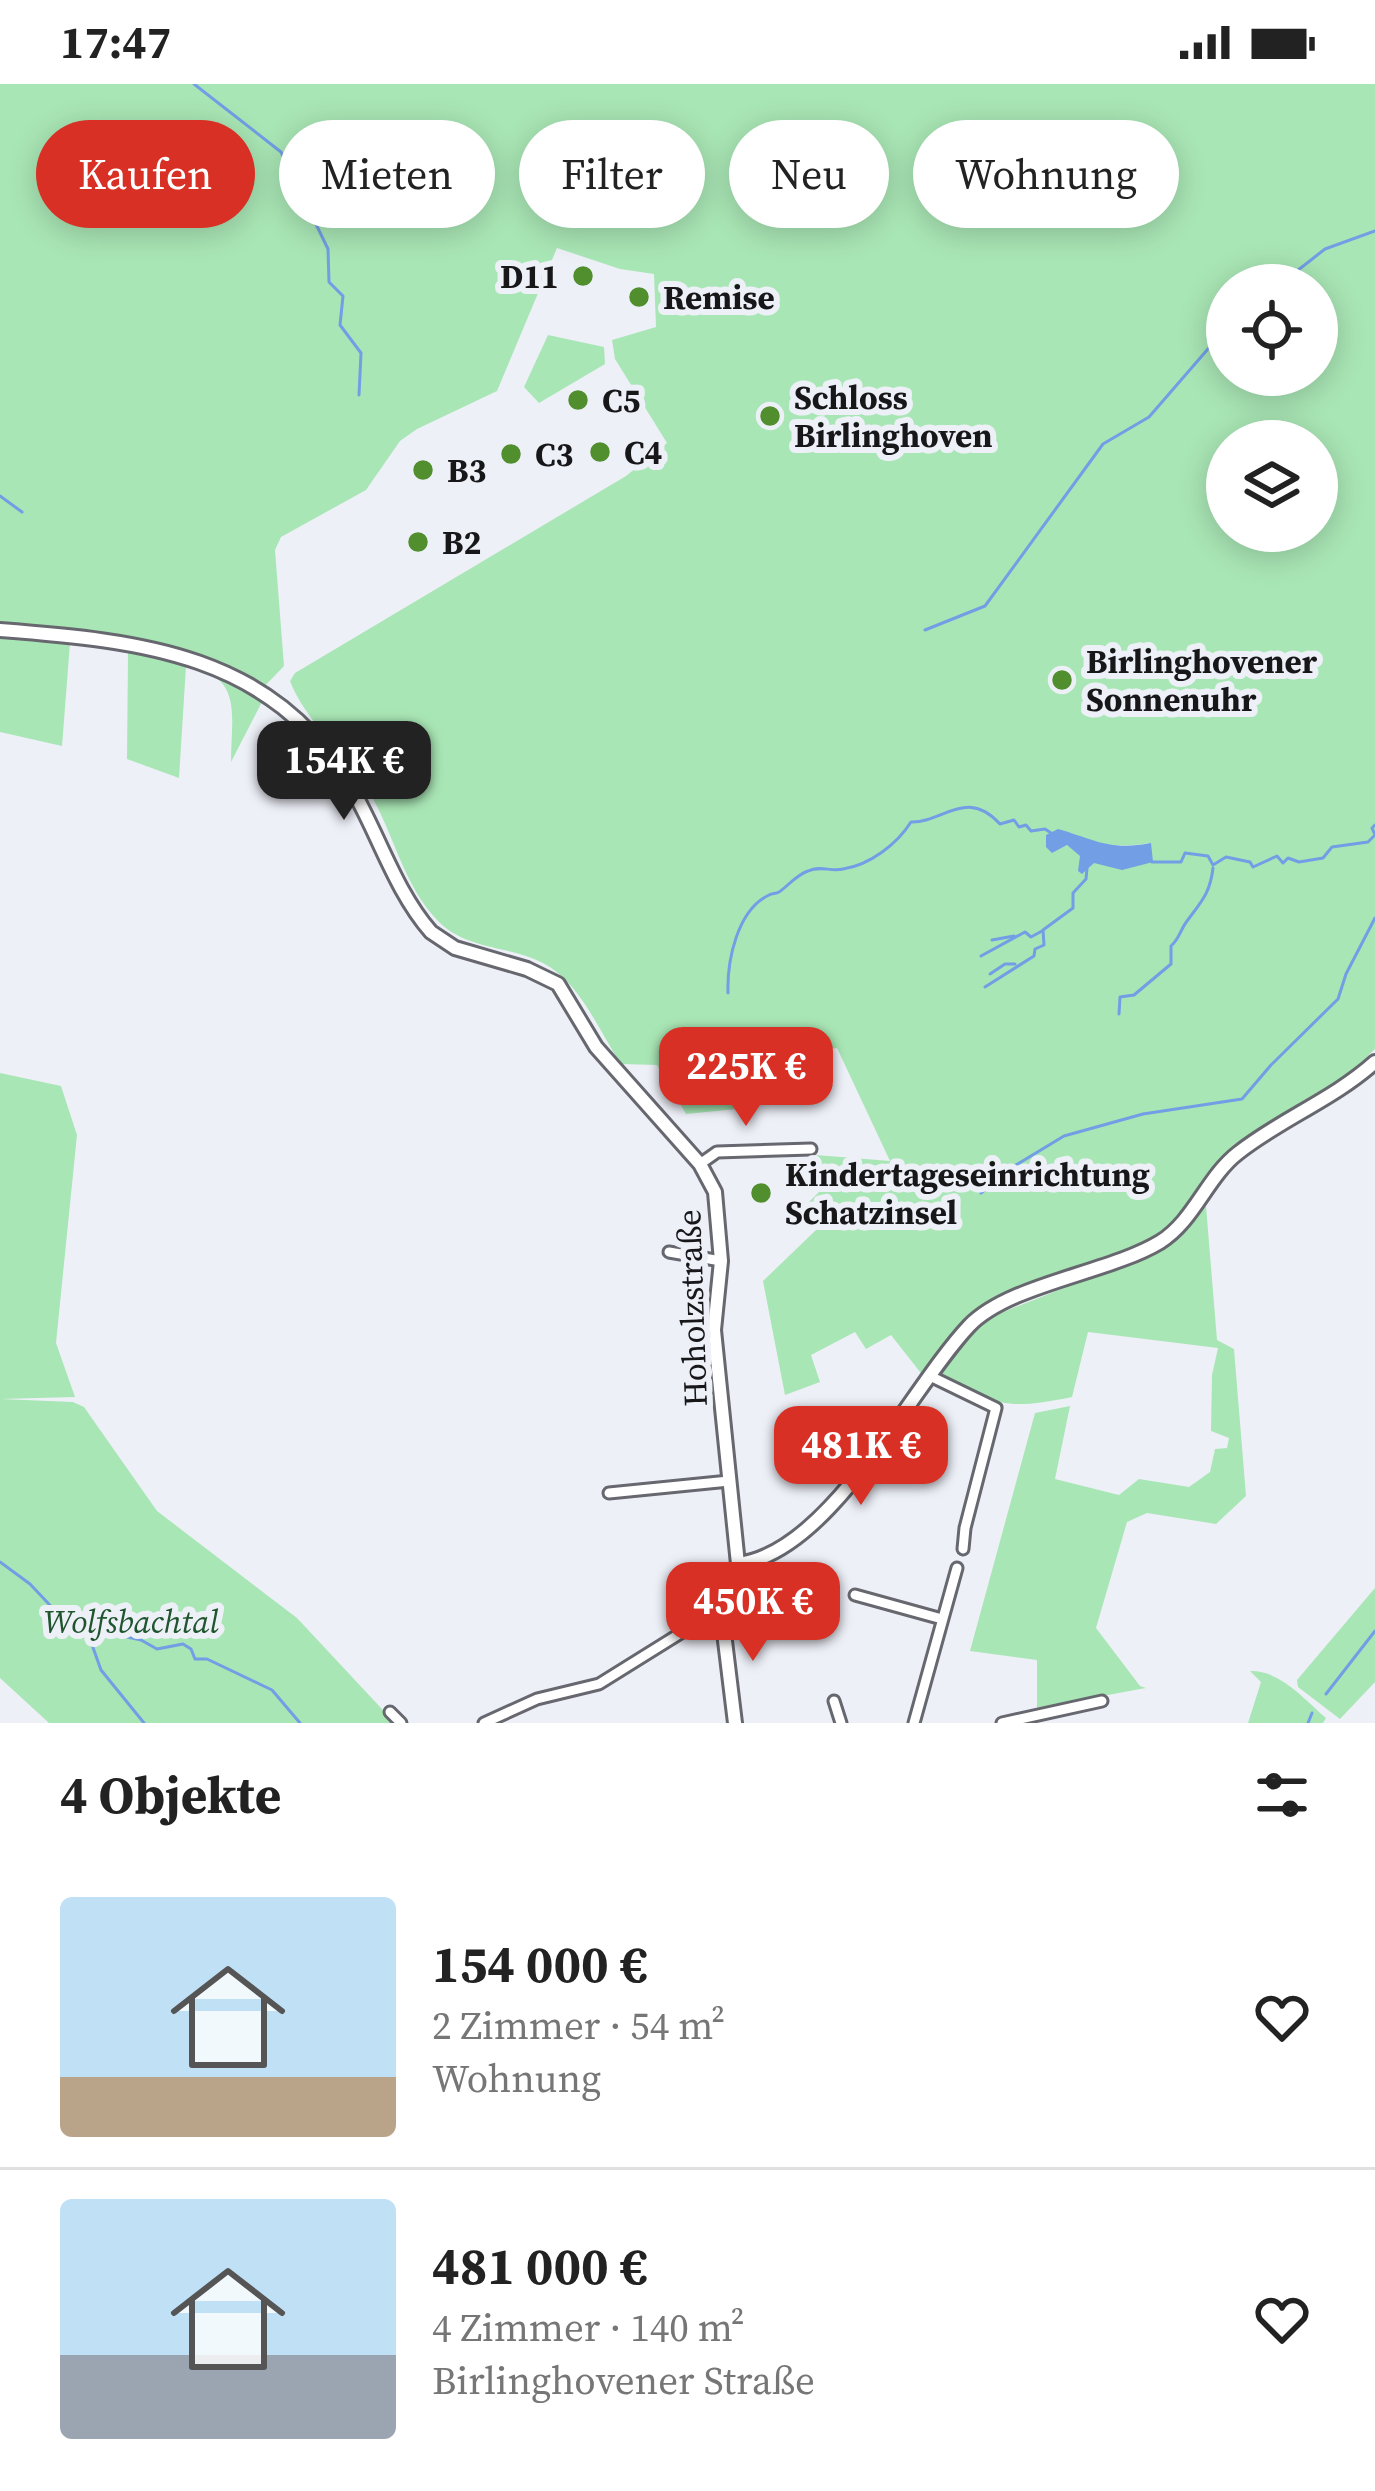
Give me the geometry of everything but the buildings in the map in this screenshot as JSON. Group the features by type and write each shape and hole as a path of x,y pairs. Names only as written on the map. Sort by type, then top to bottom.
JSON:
{"street":[{"name":"Hoholzstraße","path":"0,630 145,648 200,660 269,694 309,729 341,771 430,932 455,948 553,980 566,992 610,1066 700,1164 715,1192 722,1261 713,1330 738,1564 721,1608 735,1723"},
{"path":"738,1564 765,1555 830,1508 970,1324 986,1312 1170,1235 1233,1156 1375,1062"},
{"path":"700,1164 717,1152 811,1149"},
{"path":"669,1252 722,1261"},
{"path":"931,1374 996,1408 963,1550"},
{"path":"609,1493 729,1481"},
{"path":"914,1723 957,1568"},
{"path":"855,1595 942,1619"},
{"path":"484,1723 537,1699 598,1684 721,1608"},
{"path":"834,1701 841,1723"},
{"path":"1002,1723 1102,1701"},
{"path":"390,1712 401,1723"}],"green space":[{"path":"0,84 1375,84 1375,1049 1351,1072 1231,1150 1173,1223 1148,1240 992,1302 924,1377 891,1335 866,1349 855,1332 811,1355 820,1382 785,1395 763,1281 816,1230 804,1207 831,1180 816,1155 890,1161 837,1048 716,1067 737,1109 686,1114 657,1065 621,1064 578,995 556,972 531,958 463,938 440,923 416,892 365,785 305,709 290,681 295,673 626,476 667,443 615,359 612,340 656,327 654,274 620,269 557,248 497,391 417,429 400,441 366,490 281,537 275,550 284,666 258,693 264,698 231,762 232,714 226,688 205,671 186,666 179,778 127,759 128,651 70,643 62,746 0,732","holes":["1070,833 1110,845 1151,843 1094,862 1086,871 1081,856 1067,845 1051,853"]},
{"path":"548,335 604,347 605,364 539,403 524,387"},
{"name":"Wolfsbachtal","path":"0,1073 61,1086 77,1135 56,1343 75,1397 1,1399 73,1402 84,1407 157,1511 297,1618 395,1723 49,1723 0,1678"},
{"path":"1206,1206 1217,1340 1234,1349 1246,1496 1216,1524 1147,1513 1127,1522 1096,1628 1146,1688 1037,1708 1037,1660 970,1651 1035,1413 1070,1406 1055,1479 1119,1495 1139,1479 1189,1487 1210,1472 1215,1449 1227,1448 1229,1438 1211,1431 1212,1375 1218,1348 1088,1332 1072,1397 1033,1403 992,1400 942,1378 940,1372 983,1320 1152,1253 1171,1242"},
{"path":"1375,1588 1375,1682 1340,1719 1298,1687 1297,1680"},
{"path":"1250,1671 1271,1675 1291,1687 1326,1718 1323,1723 1248,1723 1261,1682"}],"water":[{"path":"1058,829 1114,845 1151,843 1153,862 1122,870 1094,863 1082,874 1078,871 1080,856 1067,845 1052,853 1046,847 1046,835"}],"waterway":[{"path":"194,84 281,152 328,249 329,282 343,296 340,325 361,353 359,395"},
{"path":"1306,264 1325,249 1375,231"},
{"path":"925,630 985,606 1103,444 1149,417 1206,351"},
{"path":"0,496 22,512"},
{"path":"728,993 732,952 749,912 804,873 863,863 890,845 911,822 965,807 988,813 1000,824 1014,820 1019,827 1051,833"},
{"path":"1152,862 1181,862 1185,853 1208,856 1213,865 1226,857 1250,862 1253,867 1277,856 1283,863 1288,858 1299,862 1323,858 1332,847 1368,842 1375,835 1375,825"},
{"path":"985,987 1044,945 1043,930 1073,908 1073,893 1086,879 1087,868"},
{"path":"1119,1014 1120,997 1134,995 1171,964 1171,946 1204,897 1213,868"},
{"path":"981,1193 1011,1168 1064,1136 1143,1114 1242,1099 1338,999 1375,918"},
{"path":"981,956 1025,932 1031,937 1042,931"},
{"path":"992,940 1014,936"},
{"path":"990,974 1005,964 1015,964"},
{"path":"0,1562 30,1584 63,1619 141,1640 157,1649 183,1644 195,1659 207,1659 272,1690 300,1723"},
{"path":"86,1628 101,1670 144,1723"},
{"path":"1326,1694 1375,1631"},
{"path":"1308,1723 1312,1713"}],"place":[{"name":"D11","path":"583,276"},
{"name":"Remise","path":"639,297"},
{"name":"C5","path":"578,400"},
{"name":"Schloss Birlinghoven","path":"770,416"},
{"name":"C4","path":"600,452"},
{"name":"C3","path":"511,454"},
{"name":"B3","path":"423,470"},
{"name":"B2","path":"418,542"},
{"name":"Birlinghovener Sonnenuhr","path":"1062,680"},
{"name":"Kindertageseinrichtung Schatzinsel","path":"761,1193"}]}
